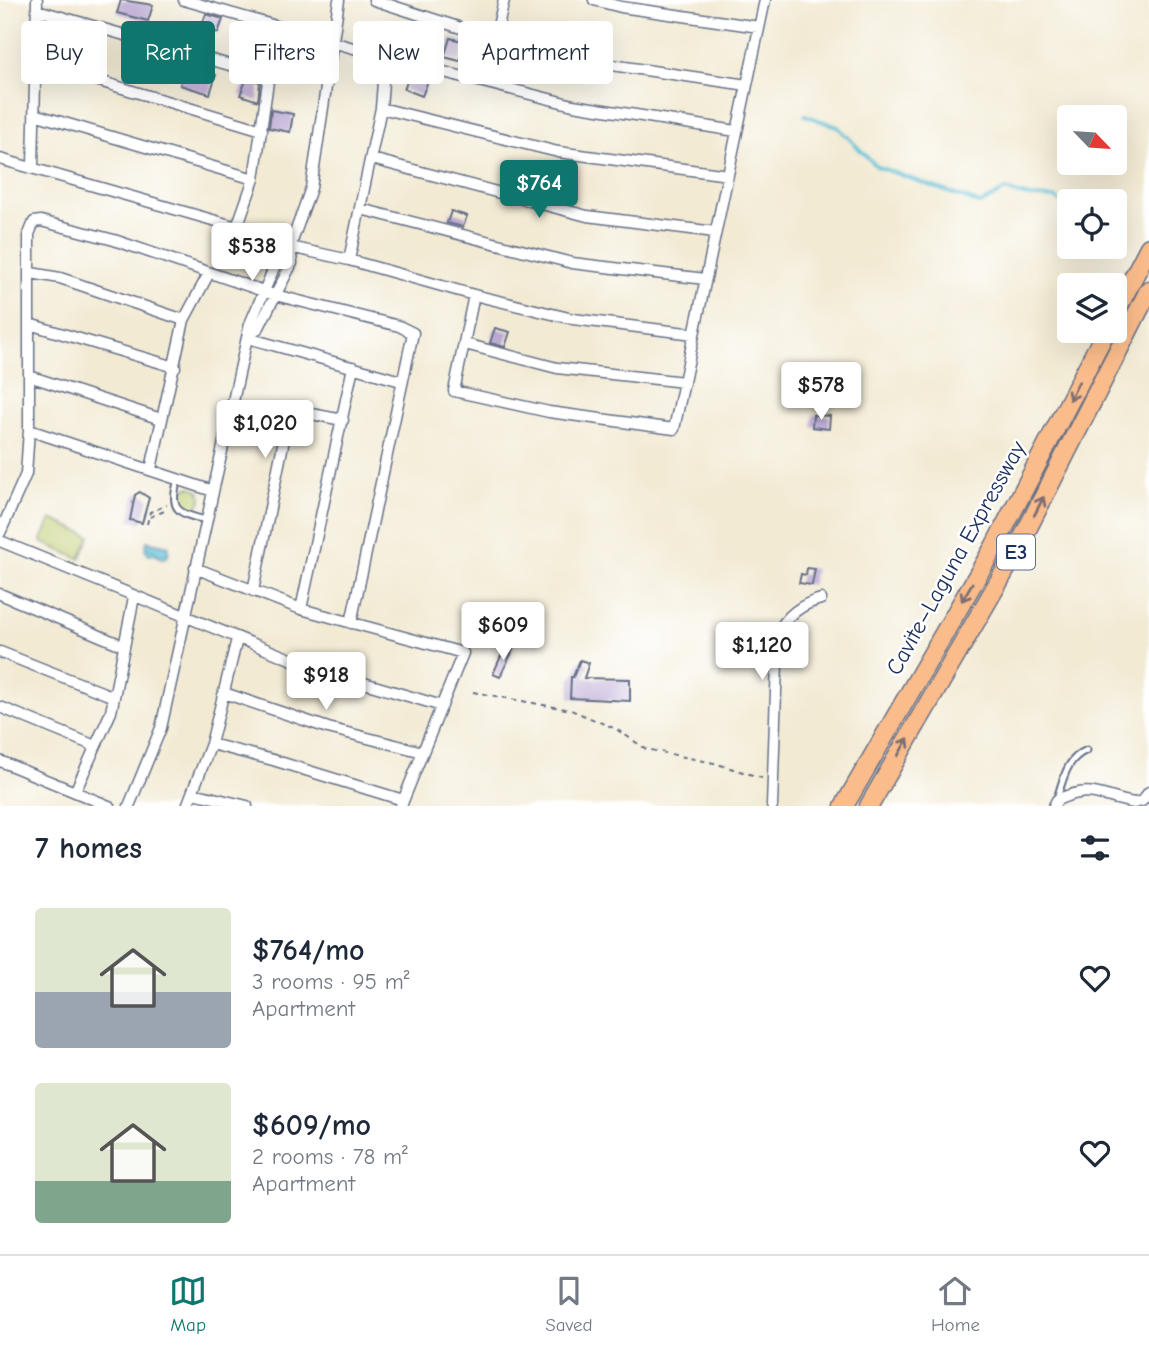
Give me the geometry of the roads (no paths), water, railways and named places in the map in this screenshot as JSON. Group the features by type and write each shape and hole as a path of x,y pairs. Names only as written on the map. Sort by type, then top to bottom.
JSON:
{"highway":[{"path":"1127,290 1149,247"},
{"name":"Cavite–Laguna Expressway","path":"869,806 1013,557 1149,290"},
{"name":"Cavite–Laguna Expressway","path":"844,806 993,547 1100,343"}],"street":[{"path":"184,0 258,21"},
{"path":"335,21 339,0"},
{"path":"374,0 396,4 458,26"},
{"path":"499,21 504,0"},
{"path":"594,0 621,8 759,27"},
{"path":"474,295 454,391 549,411 674,429 765,0"},
{"path":"37,5 229,64"},
{"path":"613,65 747,85"},
{"path":"444,72 573,105 736,131"},
{"path":"107,83 262,130"},
{"path":"33,166 35,84"},
{"path":"237,227 254,179 267,84"},
{"path":"129,806 161,728 250,324 270,293 279,256 290,247 310,188 325,84"},
{"path":"349,260 372,159 383,84"},
{"path":"381,108 558,152 728,174"},
{"path":"34,114 254,179"},
{"path":"0,159 33,166 237,227 290,247 349,260 474,295 573,319 694,334"},
{"path":"372,159 587,216 715,232"},
{"path":"361,208 572,263 705,279"},
{"path":"0,533 26,474 31,274 29,234 34,222 41,221 114,240 208,275 407,328 413,333 351,623"},
{"path":"31,274 60,278 184,320"},
{"path":"151,469 184,320 208,275"},
{"path":"29,324 175,367"},
{"path":"248,338 401,381"},
{"path":"465,344 557,368 684,382"},
{"path":"301,609 353,367"},
{"path":"29,376 161,419"},
{"path":"253,591 290,411 343,421"},
{"path":"29,430 213,491"},
{"path":"0,541 310,667 442,706"},
{"path":"195,568 301,609 463,653 402,803 273,760 211,744"},
{"path":"0,594 124,646"},
{"path":"75,792 114,697 134,597"},
{"path":"772,806 778,634 789,617 808,602 821,599"},
{"path":"187,806 211,744 237,639"},
{"path":"0,652 114,697"},
{"path":"224,693 328,729 423,752"},
{"path":"0,707 95,746"},
{"path":"0,761 109,806"},
{"path":"1055,803 1085,790 1134,803 1142,801 1149,792"},
{"path":"193,793 247,806"}],"lane":[{"path":"178,480 175,504 184,514 206,520"},
{"path":"1055,803 1069,763 1077,754 1087,750"}],"water":[{"path":"147,541 169,546 168,556 163,559 155,554 149,555 145,550"}],"waterway":[{"path":"805,115 838,127 876,166 981,204 1005,190 1030,197 1057,199"}]}
